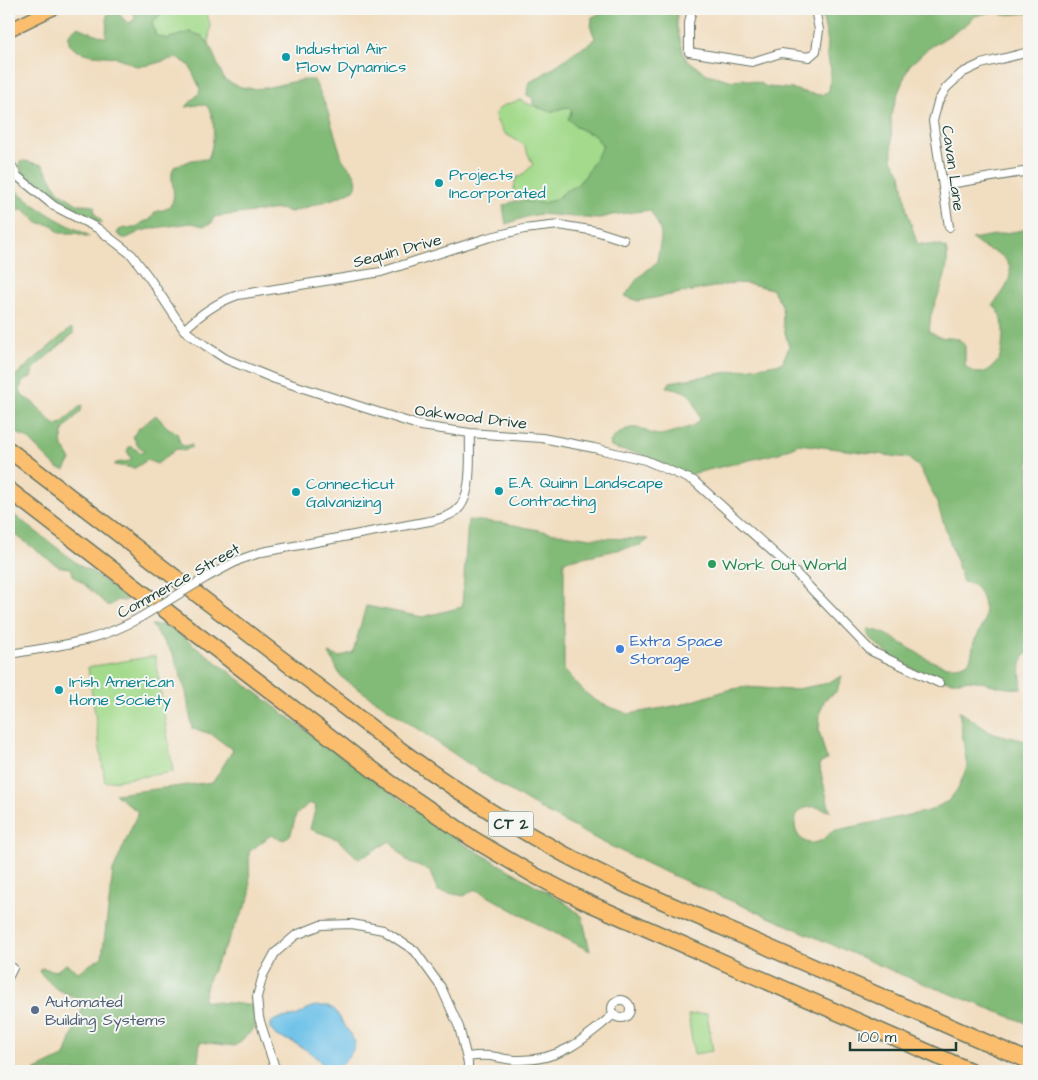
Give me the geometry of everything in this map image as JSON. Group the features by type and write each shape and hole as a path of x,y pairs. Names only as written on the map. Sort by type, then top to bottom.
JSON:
{"highway":[{"name":"CT 2","path":"9,450 399,750 507,822 622,883 1029,1061"},
{"name":"CT 2","path":"9,490 384,778 427,810 492,851 556,887 610,913 971,1071"}],"main road":[{"path":"9,30 52,9"}],"street":[{"path":"692,9 689,23 689,52 728,60 752,62 780,53 808,57 816,51 819,30 815,9"},
{"name":"Cavan Lane","path":"949,227 932,121 938,102 946,88 962,73 981,64 1029,52"},
{"name":"Oakwood Drive","path":"9,161 17,176 54,206 97,228 132,255 184,330 226,359 275,379 421,426 542,438 594,448 645,460 694,481 792,569 871,651 939,683"},
{"path":"942,185 1029,171"},
{"name":"Sequin Drive","path":"184,330 195,319 221,300 238,295 381,272 487,238 524,229 558,225 596,231 624,240"},
{"name":"Commerce Street","path":"9,654 96,638 123,627 233,562 259,553 432,520 454,513 463,504 467,492 470,432"},
{"path":"276,1071 259,1018 257,997 262,976 275,953 296,935 321,925 352,924 383,930 415,951 441,987 459,1027 467,1057 468,1071"},
{"path":"467,1057 488,1056 515,1060 538,1060 564,1052 590,1036 614,1014"}],"green space":[{"path":"112,9 118,10 123,19 129,23 135,19 133,9 167,9 152,22 155,35 167,39 190,32 202,36 209,44 224,79 236,85 259,88 302,80 314,80 326,106 342,158 357,180 354,190 336,198 291,212 279,209 220,216 214,217 212,223 203,226 192,223 155,228 141,231 127,238 117,234 119,230 125,228 136,228 143,222 150,220 155,212 166,209 172,203 174,194 172,171 174,167 192,160 208,159 212,146 213,125 207,106 202,104 186,107 199,93 200,88 189,65 178,58 137,66 114,57 80,52 69,44 69,34 77,27 106,38 107,15"},
{"path":"167,9 205,9 210,24 209,44 202,36 190,32 167,39 156,36 152,22"},
{"path":"610,9 677,9 677,27 685,58 707,74 733,81 743,79 760,83 767,87 793,89 821,95 829,91 831,70 827,55 828,42 821,9 1029,9 1029,13 1004,15 995,11 975,16 966,25 926,50 909,66 891,116 892,159 901,174 907,211 917,243 946,248 947,265 931,315 929,332 940,337 959,339 965,346 965,365 974,372 987,371 999,359 1003,340 1003,324 993,304 1003,292 1010,273 1006,260 972,239 1029,229 1029,652 1025,655 1021,664 1022,688 1004,687 973,680 949,681 938,679 915,670 892,657 867,633 868,629 890,636 934,662 957,666 969,661 974,642 985,617 981,594 975,587 963,582 936,500 920,468 908,458 799,444 779,453 687,475 638,453 611,447 610,442 615,436 630,428 660,435 697,423 700,419 693,400 687,393 667,387 670,382 782,363 789,347 783,325 782,305 772,289 735,283 638,301 625,296 638,278 657,262 661,233 650,210 612,215 598,219 541,214 506,224 503,206 515,201 542,203 556,200 565,191 576,186 585,176 603,146 593,134 579,128 568,119 572,111 569,107 553,111 545,110 533,104 533,98 527,95 530,82 595,38 591,28 592,17"},
{"path":"520,100 551,111 569,107 572,110 570,114 574,125 587,133 593,134 604,146 585,176 576,186 565,191 556,200 542,203 522,201 519,196 513,193 516,178 533,165 524,145 504,133 496,120 495,113 502,106"},
{"path":"25,161 43,165 58,191 77,204 94,206 95,214 103,223 78,214 37,189 24,176 20,168 20,162"},
{"path":"9,183 36,206 89,237 76,233 59,233 53,225 38,223 23,209 9,211"},
{"path":"71,328 73,334 38,364 32,376 22,382 20,390 23,397 37,406 56,425 62,423 82,405 81,411 64,429 61,443 71,460 65,470 57,468 27,438 9,429 9,381"},
{"path":"156,415 167,427 177,433 181,445 191,444 192,447 184,451 175,450 157,464 147,460 135,468 114,465 130,461 131,458 127,451 129,447 142,453 145,451 137,445 133,436 138,429"},
{"path":"9,511 82,567 91,571 126,600 117,600 111,605 107,605 74,577 71,568 59,567 9,530"},
{"path":"468,520 504,523 591,538 649,539 641,545 564,561 564,670 586,693 605,705 628,714 680,705 728,690 745,687 791,690 824,684 842,676 836,692 825,699 820,712 819,731 827,760 819,764 830,811 811,807 802,810 797,815 796,829 804,841 811,843 820,841 832,831 929,811 948,801 958,789 967,767 959,711 990,732 1029,742 1029,1024 902,975 658,869 602,842 547,813 494,781 341,677 329,653 340,657 353,652 366,606 423,617 462,607"},
{"path":"151,625 168,625 317,739 462,843 563,901 582,916 590,951 475,889 464,896 438,891 429,870 409,863 390,841 359,859 337,839 310,829 316,806 309,803 296,815 291,834 284,840 271,835 249,852 250,897 208,980 203,1001 253,1005 255,1028 235,1046 200,1042 198,1062 224,1071 34,1071 65,1056 84,1002 55,988 39,972 41,968 56,971 66,964 78,972 102,957 113,871 138,812 115,794 213,782 233,750 211,734 192,728 186,692 173,654"},
{"path":"155,656 173,772 105,782 88,667"},
{"path":"707,1013 713,1051 694,1054 688,1015"}],"water":[{"path":"328,1006 335,1010 355,1042 352,1052 345,1061 331,1069 326,1069 318,1059 293,1042 276,1036 271,1029 271,1023 274,1021 301,1014 309,1008"}],"place":[{"name":"Industrial Air Flow Dynamics","path":"286,57"},
{"name":"Projects Incorporated","path":"439,183"},
{"name":"E.A. Quinn Landscape Contracting","path":"499,491"},
{"name":"Connecticut Galvanizing","path":"296,492"},
{"name":"Work Out World","path":"712,564"},
{"name":"Extra Space Storage","path":"620,649"},
{"name":"Irish American Home Society","path":"59,690"},
{"name":"Automated Building Systems","path":"35,1010"}]}
